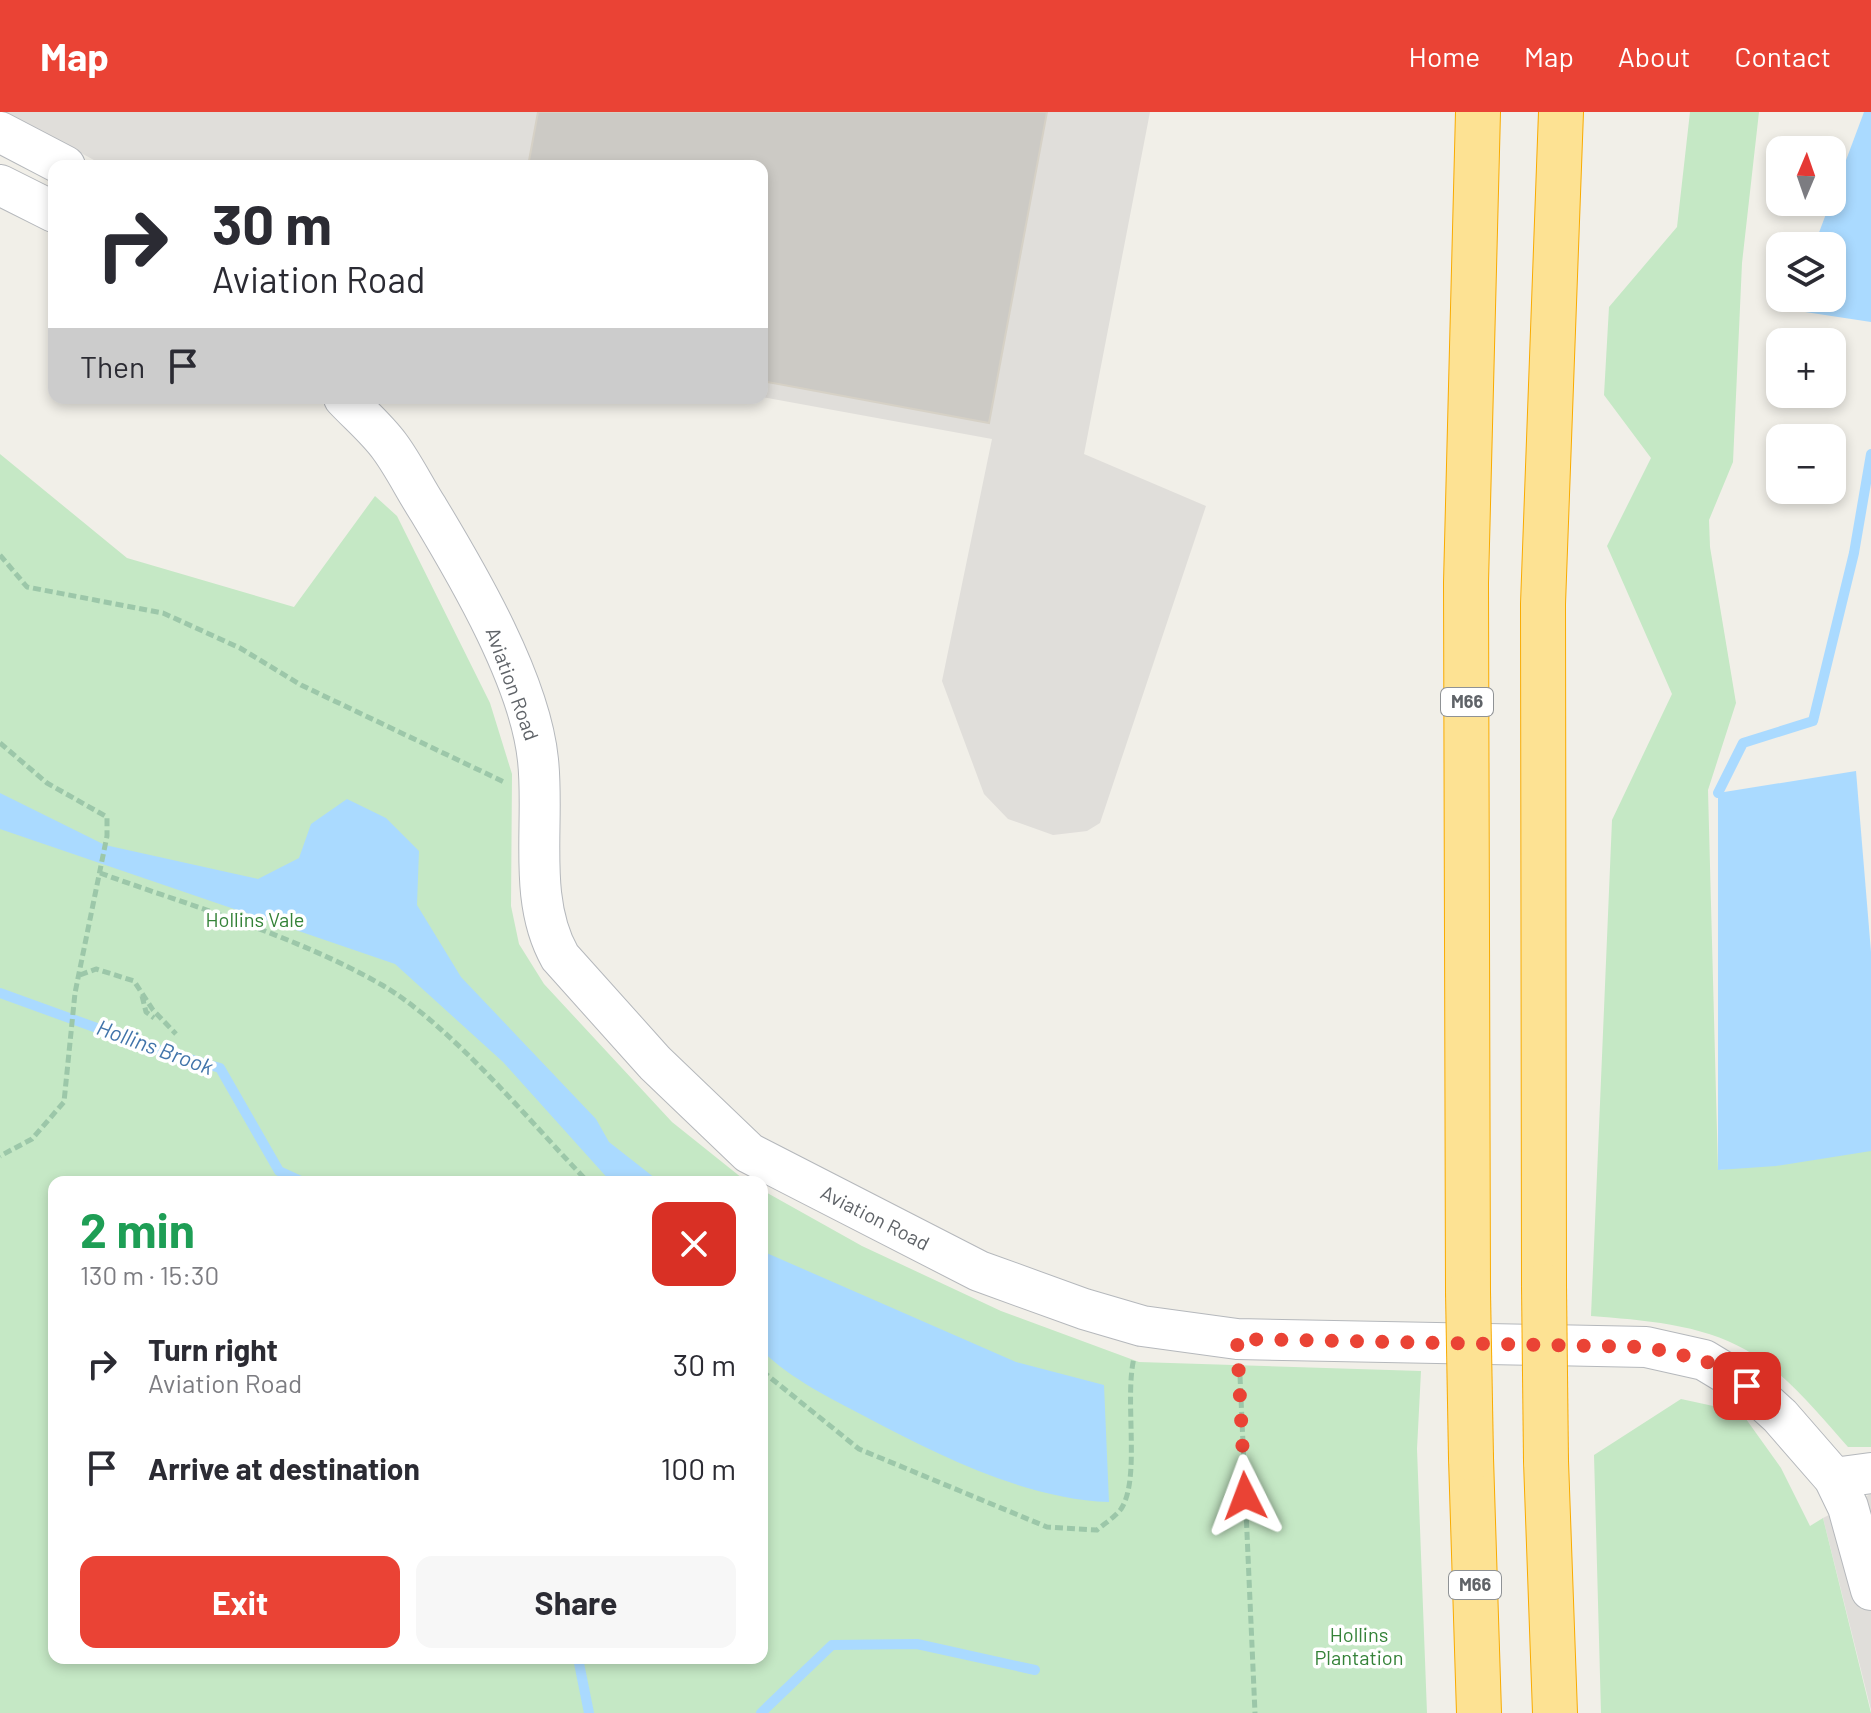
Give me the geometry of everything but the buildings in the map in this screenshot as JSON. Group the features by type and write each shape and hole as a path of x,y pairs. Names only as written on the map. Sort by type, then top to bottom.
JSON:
{"highway":[{"name":"M66","path":"1478,112 1466,583 1468,1292 1479,1713"},
{"path":"1555,1713 1546,1461 1544,1286 1543,604 1561,112"}],"street":[{"path":"0,132 54,160"},
{"path":"0,185 48,209"},
{"name":"Aviation Road","path":"350,404 390,446 465,571 499,639 524,706 538,756 542,913 560,957 655,1063 749,1153 979,1271 1142,1326 1237,1339 1593,1345 1675,1352 1704,1360 1747,1386 1853,1476 1848,1507 1871,1590"}],"path":[{"path":"0,555 27,587 163,613 240,648 301,685 541,800"},
{"path":"0,743 47,783 107,817 107,836 75,993 64,1102 32,1139 0,1156"},
{"path":"100,871 284,939 383,986 450,1039 582,1176"},
{"path":"79,975 96,969 134,981 142,995 176,1034"},
{"path":"142,995 146,1012 154,1018"},
{"path":"768,1376 859,1449 1047,1527 1097,1530 1121,1509 1130,1483 1130,1377 1142,1326"},
{"path":"1237,1339 1255,1713"}],"shaded area":[{"path":"5,112 1150,112 1084,454 1206,506 1100,823 1087,831 1053,835 1008,819 984,794 942,681 992,439 768,398 768,160 94,160"},
{"path":"1871,1494 1871,1710 1823,1518"}],"green space":[{"path":"1690,112 1759,112 1742,263 1733,462 1709,520 1710,547 1736,703 1708,790 1718,1170 1871,1150 1871,1447 1848,1447 1775,1370 1729,1341 1671,1325 1591,1316 1612,820 1672,694 1607,546 1651,458 1604,395 1609,307 1677,227"},
{"name":"Hollins Vale","path":"0,454 127,558 294,607 375,496 397,516 490,703 512,774 511,906 519,944 544,984 672,1122 740,1176 48,1176 48,1664 768,1664 768,1193 862,1246 1001,1311 1139,1362 1421,1371 1417,1449 1427,1713 0,1713"},
{"path":"1681,1399 1741,1412 1781,1468 1810,1526 1823,1518 1871,1713 1601,1713 1594,1455"}],"water":[{"path":"1864,112 1871,112 1871,322 1805,312 1846,312 1846,232 1819,232 1825,216 1846,216 1846,160"},
{"path":"1856,771 1871,952 1871,1151 1776,1166 1718,1170 1718,793"},
{"path":"0,793 105,845 258,879 299,858 311,824 347,799 386,818 419,851 417,905 461,977 596,1119 609,1142 652,1176 606,1176 503,1062 395,964 0,829"},
{"path":"768,1254 1016,1362 1104,1385 1109,1502 1046,1493 983,1473 894,1431 786,1371 768,1356"}],"waterway":[{"path":"1718,793 1743,743 1813,721 1854,553 1871,454"},
{"name":"Hollins Brook","path":"0,993 155,1049 220,1068 279,1171 290,1176"},
{"name":"Hollins Brook","path":"761,1713 832,1645 917,1644 1035,1670"},
{"name":"Hollins Brook","path":"579,1664 589,1713"}],"route":[{"path":"1245,1496 1237,1339 1646,1347 1704,1360 1747,1386"}],"park label":[{"name":"Hollins Plantation","path":"1359,1646"}]}
